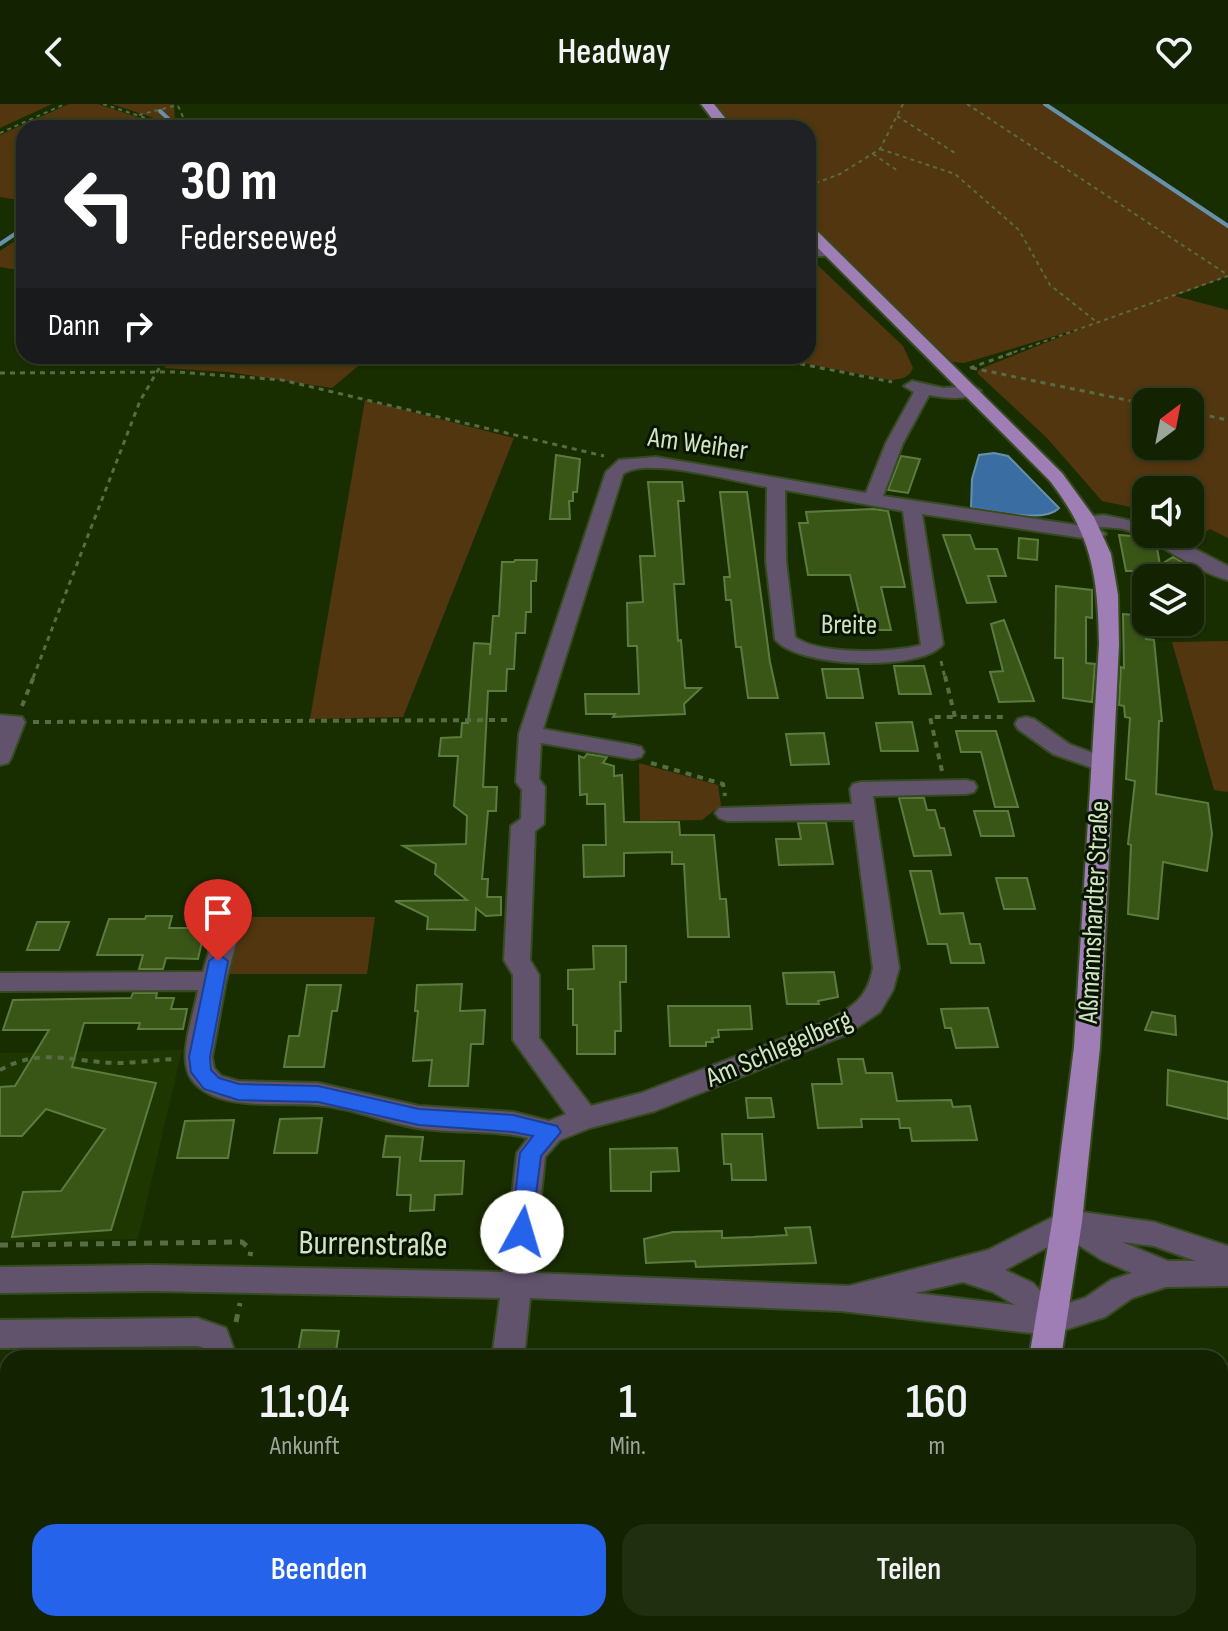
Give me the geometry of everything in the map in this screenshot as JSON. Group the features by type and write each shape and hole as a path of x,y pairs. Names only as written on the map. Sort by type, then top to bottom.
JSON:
{"main road":[{"path":"707,104 720,120"},
{"name":"Aßmannshardter Straße","path":"816,239 962,370 973,391 1056,477 1092,527 1109,597 1108,670 1089,1019 1067,1222 1046,1350"}],"street":[{"path":"816,252 827,252"},
{"path":"873,500 881,473 887,466 890,447 918,388 943,393 973,391"},
{"name":"Am Weiher","path":"585,1118 526,1040 526,975 517,960 523,826 532,824 534,787 527,782 532,727 615,472 625,464 656,462 912,507 1092,527 1109,519 1132,526"},
{"name":"Breite","path":"776,483 773,523 775,558 785,639 789,644 799,651 816,654 914,653 928,649"},
{"path":"912,507 934,640 928,649"},
{"path":"1178,548 1228,574"},
{"path":"0,758 7,722"},
{"path":"1026,724 1043,739 1079,760 1101,764"},
{"path":"532,727 633,752"},
{"path":"727,813 864,812 861,789 956,787"},
{"name":"Am Schlegelberg","path":"550,1132 585,1118 645,1103 837,1028 863,1014 875,1002 883,989 886,968 864,812"},
{"path":"230,920 213,981 199,1057 201,1072 222,1089 318,1094 419,1117 501,1122 550,1132"},
{"path":"0,982 213,981"},
{"path":"509,1350 531,1153 550,1132"},
{"path":"1067,1222 1108,1225 1154,1234 1228,1259"},
{"path":"1067,1222 1112,1251 1166,1274"},
{"name":"Burrenstraße","path":"841,1298 995,1261 1067,1222"},
{"path":"966,1270 1004,1283 1033,1298 1049,1322 1094,1308 1122,1289 1166,1274 1228,1273"},
{"name":"Burrenstraße","path":"0,1280 516,1285 841,1298 1049,1322"},
{"path":"0,1334 197,1332 218,1348"}],"path":[{"path":"29,120 65,104"},
{"path":"103,104 152,120"},
{"path":"816,183 840,174 880,149 903,104"},
{"path":"967,104 1228,276"},
{"path":"137,115 178,105"},
{"path":"897,116 955,153"},
{"path":"880,149 955,174 1019,230 1050,285 1098,323"},
{"path":"873,154 898,171"},
{"path":"962,370 1228,276"},
{"path":"24,700 140,401 164,364"},
{"path":"800,364 918,388"},
{"path":"0,373 158,370 227,373 295,383 608,457 625,464"},
{"path":"962,370 1132,401"},
{"path":"1204,415 1228,420"},
{"path":"928,649 940,657 955,717"},
{"path":"956,787 930,717 999,716 1026,724"},
{"path":"7,722 310,722 532,727"},
{"path":"633,752 638,760 723,784 727,813"},
{"path":"0,1070 20,1059 34,1056 119,1063 199,1057"},
{"path":"0,1245 242,1242 251,1250 237,1321 218,1348"}],"shaded area":[{"path":"0,104 52,104 16,120 0,128"},
{"path":"69,104 98,104 146,120 33,120"},
{"path":"112,104 174,104 175,120 159,120"},
{"path":"713,104 1045,104 1228,226 1228,276 1175,296 1228,310 1228,538 1210,529 1204,533 1204,476 1132,476 1132,507 1102,501 1047,438 977,373 980,369 1085,327 964,363 953,362 816,231 816,120 726,120"},
{"path":"16,128 16,200 0,197 0,135"},
{"path":"16,240 16,270 0,267 0,251"},
{"path":"816,264 903,346 913,368 901,379 890,380 809,364 816,364"},
{"path":"168,364 360,364 332,388 229,372 164,368"},
{"path":"365,400 514,438 403,717 310,719"},
{"path":"1228,641 1228,792 1214,790 1172,642"},
{"path":"639,763 718,785 721,805 702,820 640,821"},
{"path":"241,917 375,917 367,974 229,974"},
{"path":"182,1050 138,1239 0,1241 0,1053"}],"water":[{"path":"994,453 1008,456 1059,508 1052,513 1030,516 971,508 972,479 979,455"}],"building":[{"path":"556,455 580,459 577,492 573,492 573,501 569,501 570,519 550,519"},
{"path":"901,456 920,459 908,493 888,490"},
{"path":"648,482 682,482 684,501 678,501 684,584 674,584 678,641 681,640 685,688 701,688 684,704 685,714 613,717 615,714 586,714 585,694 639,694 637,646 628,646 627,603 643,602 640,556 655,556"},
{"path":"720,492 747,492 770,662 778,698 748,698 741,647 736,647 731,600 726,600 724,577 730,577"},
{"path":"888,511 905,587 881,587 891,630 863,630 850,575 808,575 799,523 808,523 806,512"},
{"path":"943,535 970,535 975,549 997,549 1006,576 988,576 996,602 967,603"},
{"path":"1119,535 1132,536 1132,548 1157,548 1160,564 1132,564 1132,571 1126,571"},
{"path":"1019,538 1038,540 1037,560 1018,558"},
{"path":"1173,557 1185,564 1162,564"},
{"path":"537,560 536,581 531,581 531,612 526,612 525,633 516,633 514,669 507,669 506,691 488,691 483,787 497,787 496,811 488,811 482,879 488,879 487,897 501,897 501,915 486,916 476,908 475,930 427,929 428,917 395,901 467,900 435,874 436,864 403,846 466,844 467,816 454,806 458,756 439,756 441,738 461,737 462,723 468,723 474,643 490,644 490,655 493,616 499,616 502,562"},
{"path":"1056,586 1092,590 1092,618 1086,617 1086,663 1095,664 1092,702 1063,698 1063,658 1055,658"},
{"path":"1123,614 1132,615 1132,636 1146,636 1146,639 1154,640 1162,721 1159,721 1156,794 1208,803 1212,834 1207,871 1163,862 1158,919 1128,914 1131,845 1128,844 1135,781 1126,779 1130,718 1125,717 1124,706 1119,705 1121,667 1124,668"},
{"path":"1004,620 1034,701 999,702 990,672 1003,671 991,624"},
{"path":"894,666 924,666 931,694 899,694"},
{"path":"822,669 858,669 863,698 827,698"},
{"path":"912,722 918,751 881,751 876,723"},
{"path":"956,731 996,731 1018,807 995,807 981,752 961,752"},
{"path":"824,733 829,764 791,765 786,734"},
{"path":"587,754 607,757 603,763 614,766 614,776 622,775 624,822 679,822 680,835 714,835 720,899 726,899 729,937 688,937 684,864 672,864 672,852 624,853 624,876 584,877 583,845 606,845 605,804 587,804 587,794 580,795 579,756 584,758"},
{"path":"899,798 924,798 927,810 935,810 940,828 944,828 951,855 914,856"},
{"path":"974,811 1008,811 1014,836 981,836"},
{"path":"798,823 826,823 833,864 779,865 776,839 801,839"},
{"path":"910,871 931,871 940,914 963,913 970,944 980,944 984,963 951,963 947,944 928,944"},
{"path":"996,878 1027,878 1035,909 1004,909"},
{"path":"146,916 172,916 169,928 205,928 198,959 166,958 163,969 139,969 143,955 97,955 109,919 145,919"},
{"path":"37,922 69,922 59,950 27,950"},
{"path":"593,946 626,946 626,982 620,982 621,1031 615,1031 615,1054 577,1054 577,1025 573,1025 573,989 568,989 568,970 594,969"},
{"path":"834,972 838,997 818,1001 819,1004 787,1004 783,973"},
{"path":"462,984 460,1011 485,1010 483,1044 471,1044 468,1086 429,1086 432,1060 413,1061 417,985"},
{"path":"307,985 341,985 337,1011 332,1011 324,1067 284,1067 289,1036 299,1036"},
{"path":"133,993 157,993 156,998 174,998 171,1009 187,1009 183,1029 138,1029 140,1023 84,1023 72,1067 156,1083 111,1230 12,1237 23,1192 61,1191 105,1129 46,1109 22,1136 0,1136 0,1087 15,1086 49,1030 3,1030 13,1000 131,998"},
{"path":"668,1006 750,1006 752,1029 718,1030 719,1037 712,1038 713,1042 706,1042 706,1046 670,1046"},
{"path":"988,1008 998,1047 956,1048 951,1028 945,1028 941,1009"},
{"path":"1152,1012 1175,1016 1176,1035 1145,1030"},
{"path":"838,1059 863,1059 866,1073 892,1073 897,1101 951,1100 953,1107 970,1106 977,1140 912,1141 910,1128 900,1128 899,1119 861,1119 862,1127 818,1128 812,1084 842,1084"},
{"path":"1168,1070 1228,1082 1228,1119 1167,1105"},
{"path":"746,1098 771,1098 774,1117 748,1118"},
{"path":"322,1118 317,1153 274,1153 280,1119"},
{"path":"234,1120 228,1158 177,1158 185,1121"},
{"path":"722,1134 762,1134 766,1180 732,1180 731,1164 724,1164"},
{"path":"386,1136 423,1137 420,1161 464,1161 462,1194 435,1195 434,1210 410,1211 411,1195 397,1195 400,1157 383,1157"},
{"path":"677,1148 679,1171 651,1172 651,1191 611,1191 610,1149"},
{"path":"810,1227 816,1263 696,1267 695,1261 646,1263 644,1239 673,1232 722,1231 722,1238 753,1237 787,1235 785,1228"},
{"path":"302,1330 339,1331 336,1350 298,1350"}],"waterway":[{"path":"1045,104 1228,226"},
{"path":"160,111 170,120"},
{"path":"0,244 16,233"}],"route":[{"path":"218,961 199,1057 201,1072 212,1084 238,1092 318,1094 419,1117 513,1123 550,1132 531,1153 522,1232"}]}
